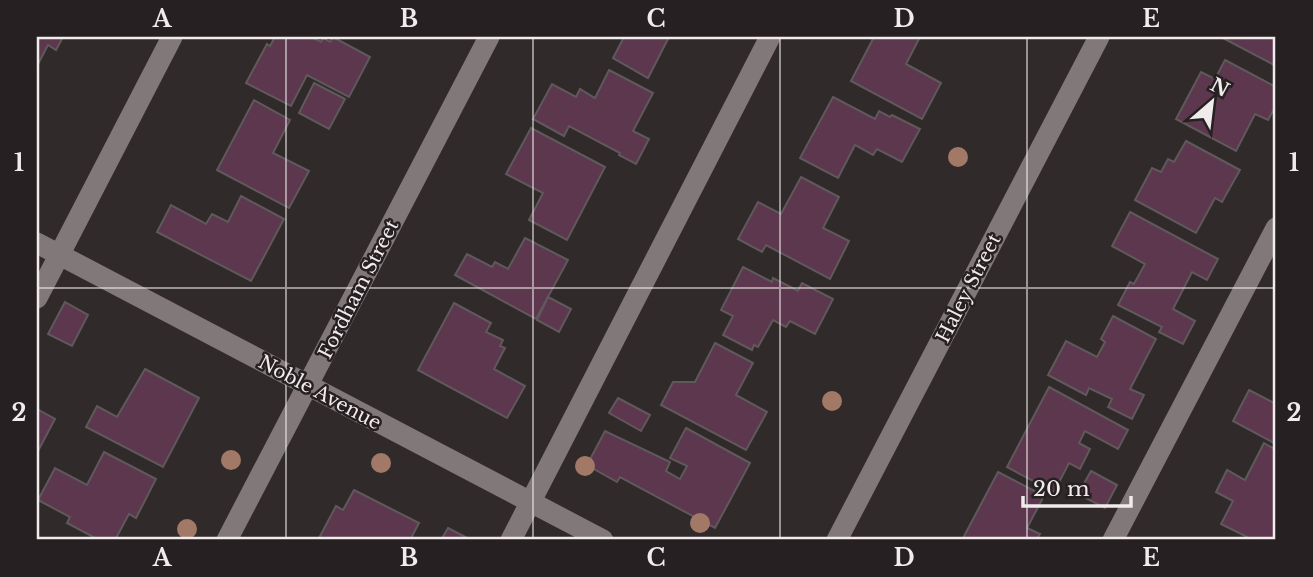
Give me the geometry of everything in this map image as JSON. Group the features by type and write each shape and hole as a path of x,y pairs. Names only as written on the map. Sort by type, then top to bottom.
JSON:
{"street":[{"path":"37,298 172,37"},
{"name":"Fordham Street","path":"227,540 489,37"},
{"path":"511,540 770,37"},
{"name":"Haley Street","path":"837,540 1099,37"},
{"path":"1113,540 1276,228"},
{"name":"Noble Avenue","path":"37,243 603,540"}],"building":[{"path":"37,37 63,37 56,50 48,45 37,66"},
{"path":"275,37 311,37 321,42 323,38 330,42 333,37 370,57 349,97 307,75 291,106 246,83 267,44 270,46"},
{"path":"624,37 669,37 648,78 613,58"},
{"path":"874,37 920,37 906,64 941,83 922,119 851,81"},
{"path":"1221,37 1276,37 1276,66"},
{"path":"1225,60 1276,87 1276,105 1268,120 1255,114 1236,151 1176,119 1201,72 1215,79"},
{"path":"609,70 653,93 633,131 649,139 636,164 569,126 564,136 533,119 552,84 576,97 580,89 595,98"},
{"path":"314,83 345,99 329,129 299,113"},
{"path":"833,97 875,119 879,111 920,129 902,162 877,149 873,155 855,145 838,178 800,158"},
{"path":"254,100 290,120 273,153 309,171 289,208 217,170"},
{"path":"531,128 605,167 567,240 529,220 543,193 506,174"},
{"path":"1186,141 1240,170 1222,202 1215,198 1196,233 1135,200 1152,168 1161,172 1168,159 1174,162"},
{"path":"801,177 839,197 823,228 849,241 830,279 766,245 762,252 738,239 758,202 781,214"},
{"path":"241,196 284,219 251,281 157,232 171,205 206,224 212,214 228,222"},
{"path":"1130,212 1218,259 1207,280 1192,272 1173,309 1195,321 1183,344 1159,332 1162,327 1118,305 1130,282 1134,284 1145,264 1112,246"},
{"path":"525,238 568,260 536,319 455,275 467,254 492,267 495,262 508,269"},
{"path":"743,267 772,282 773,278 798,291 802,283 833,299 815,334 790,321 786,327 773,320 758,347 754,345 752,350 723,335 733,316 721,310"},
{"path":"548,297 571,309 559,332 537,320"},
{"path":"65,302 88,315 72,346 48,334"},
{"path":"454,303 491,323 486,332 503,340 500,346 505,348 494,369 525,386 507,418 418,370"},
{"path":"1113,316 1156,339 1130,389 1144,395 1132,419 1108,407 1112,399 1089,388 1086,395 1048,375 1066,341 1097,357 1105,342 1101,339"},
{"path":"715,343 753,363 736,395 767,412 746,450 661,405 673,382 695,382"},
{"path":"145,369 199,398 163,467 86,427 97,406 117,417"},
{"path":"1049,387 1128,430 1118,449 1085,431 1079,443 1090,449 1080,469 1069,463 1054,492 1007,467"},
{"path":"1249,390 1276,404 1276,444 1233,421"},
{"path":"618,398 650,415 641,431 609,413"},
{"path":"37,409 55,419 37,453"},
{"path":"686,428 750,463 715,528 620,477 617,482 587,465 605,431 670,462 666,471 680,479 687,466 670,458"},
{"path":"1264,443 1276,450 1276,531 1272,540 1253,540 1221,524 1233,501 1216,492 1227,470 1245,480"},
{"path":"104,452 156,479 136,518 129,514 115,540 99,540 67,523 70,517 38,500 55,468 87,485"},
{"path":"1091,471 1117,485 1105,508 1078,494"},
{"path":"998,472 1044,496 1027,528 1040,534 1036,540 962,540"},
{"path":"354,490 419,523 410,540 318,540 336,506 343,510"},
{"path":"448,528 471,540 441,540"}]}
